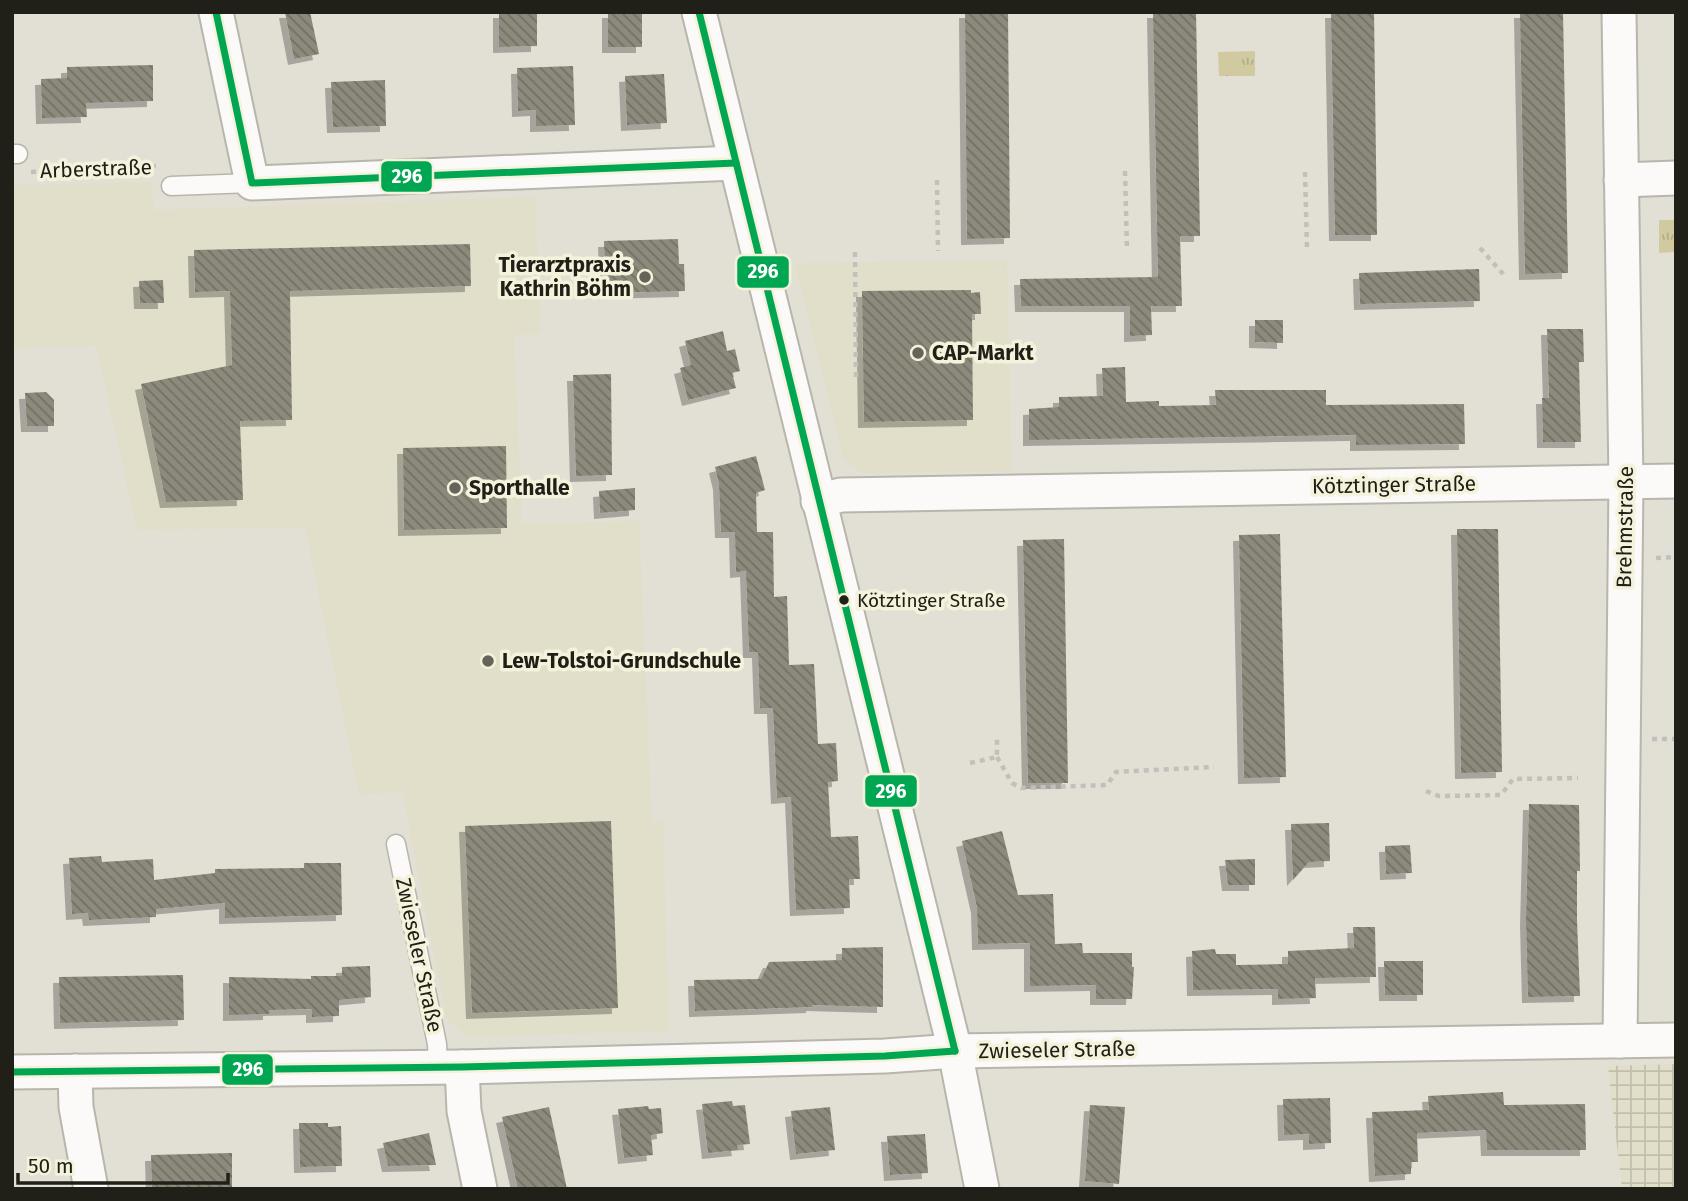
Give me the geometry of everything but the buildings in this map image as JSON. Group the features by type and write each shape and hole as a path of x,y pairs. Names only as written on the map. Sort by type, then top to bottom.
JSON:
{"street":[{"path":"216,12 252,183 736,163"},
{"path":"699,12 956,1051 982,1189"},
{"name":"Brehmstraße","path":"1619,12 1626,482 1620,1041"},
{"path":"1622,180 1676,178"},
{"name":"Kötztinger Straße","path":"818,501 855,495 1676,481"},
{"name":"Zwieseler Straße","path":"12,1072 450,1067 872,1057 956,1051 1676,1040"},
{"path":"450,1067 464,1111 480,1189"},
{"path":"75,1071 76,1107 91,1189"}],"lane":[{"name":"Arberstraße","path":"171,186 252,183"},
{"name":"Zwieseler Straße","path":"396,844 437,1044 450,1067"}],"path":[{"name":"Arberstraße","path":"23,172 162,166 171,186"},
{"path":"1125,171 1127,251"},
{"path":"1305,172 1307,248"},
{"path":"937,180 938,251"},
{"path":"1479,248 1506,276"},
{"path":"855,252 856,378"},
{"path":"998,740 998,757 1012,783 1021,788 1107,785 1116,772 1214,767"},
{"path":"970,763 998,757"},
{"path":"1426,792 1439,796 1501,795 1513,779 1578,778"}],"shaded area":[{"name":"Lew-Tolstoi-Grundschule","path":"151,182 154,210 535,197 541,334 514,335 522,524 639,521 652,822 663,821 669,1031 468,1037 447,1020 402,791 359,795 305,527 137,530 96,346 12,348 12,185"},
{"path":"1007,260 1012,471 863,473 843,458 794,263"},
{"path":"1676,1064 1676,1189 1622,1189 1608,1066"}],"green space":[{"path":"1255,51 1255,76 1219,76 1218,52"},
{"path":"1659,220 1676,220 1676,252 1659,253"}],"transit line":[{"name":"296","path":"216,12 252,183 736,163"},
{"name":"296","path":"699,12 955,1051"},
{"name":"296","path":"12,1072 462,1067 885,1056 955,1051"}],"place":[{"name":"Tierarztpraxis Kathrin Böhm","path":"645,277"},
{"name":"CAP-Markt","path":"918,353"},
{"name":"Sporthalle","path":"455,488"},
{"name":"Kötztinger Straße","path":"844,600"},
{"name":"Lew-Tolstoi-Grundschule","path":"488,661"}]}
